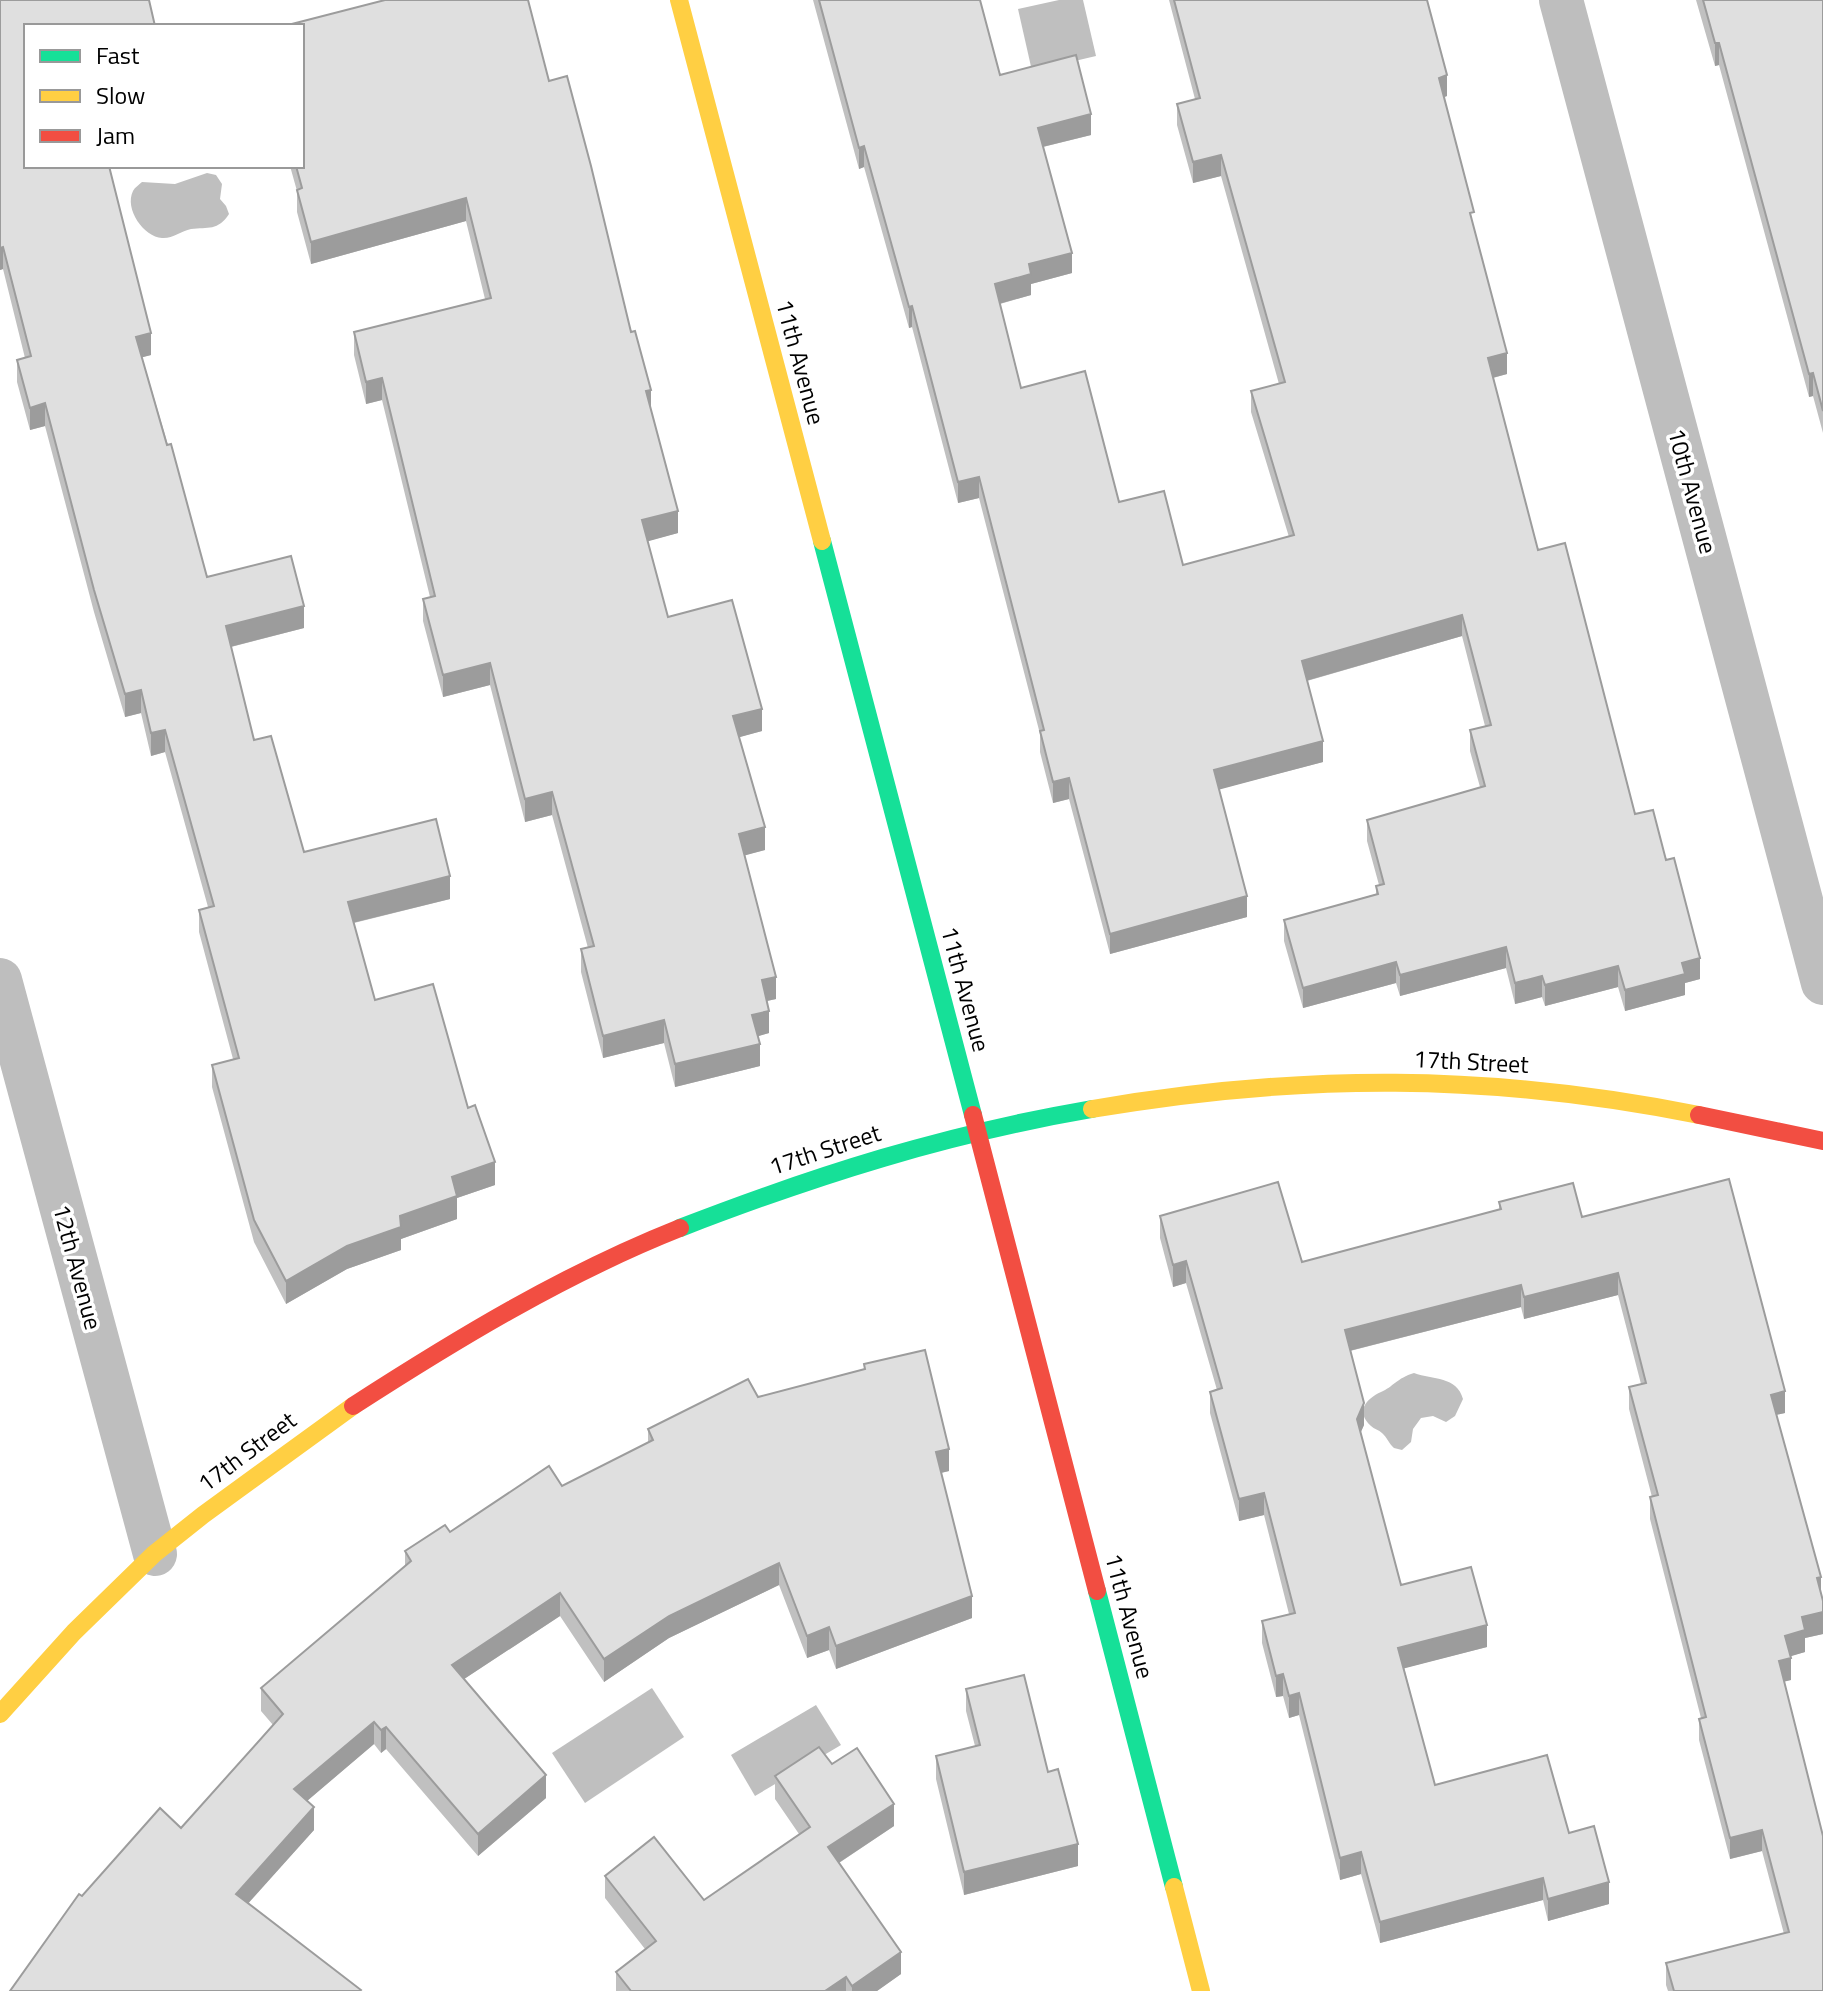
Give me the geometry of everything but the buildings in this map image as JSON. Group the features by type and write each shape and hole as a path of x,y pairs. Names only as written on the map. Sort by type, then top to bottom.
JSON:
{"street":[{"name":"11th Avenue","path":"679,0 1201,1991"},
{"name":"10th Avenue","path":"1561,0 1823,983"},
{"name":"12th Avenue","path":"0,980 155,1554"},
{"name":"17th Street","path":"0,1714 47,1660 155,1554 280,1455 373,1389 509,1308 683,1224 833,1169 977,1129 1083,1108 1243,1086 1379,1081 1543,1090 1705,1116 1823,1141"}],"shaded area":[{"path":"1059,0 1083,0 1096,56 1032,71 1018,9"},
{"path":"207,173 216,175 222,184 220,199 229,214 221,223 162,238 149,233 137,221 131,198 142,182 175,184"},
{"path":"1414,1373 1450,1383 1463,1399 1455,1416 1446,1422 1433,1416 1421,1418 1413,1429 1411,1442 1402,1450 1394,1448 1384,1435 1366,1421 1363,1410 1371,1398"},
{"path":"652,1688 684,1737 585,1803 552,1753"},
{"path":"816,1705 841,1745 755,1796 731,1755"}],"traffic: fast":[{"path":"822,541 973,1115"},
{"path":"680,1228 883,1158 985,1131 1092,1109"},
{"path":"1097,1591 1174,1887"}],"traffic: slow":[{"path":"679,0 822,541"},
{"path":"1092,1109 1246,1089 1396,1083 1545,1091 1699,1115"},
{"path":"0,1714 74,1632 154,1554 353,1406"},
{"path":"1174,1887 1201,1991"}],"traffic: jam":[{"path":"973,1115 1097,1591"},
{"path":"1699,1115 1823,1141"},
{"path":"353,1406 512,1309 595,1266 680,1228"}]}
